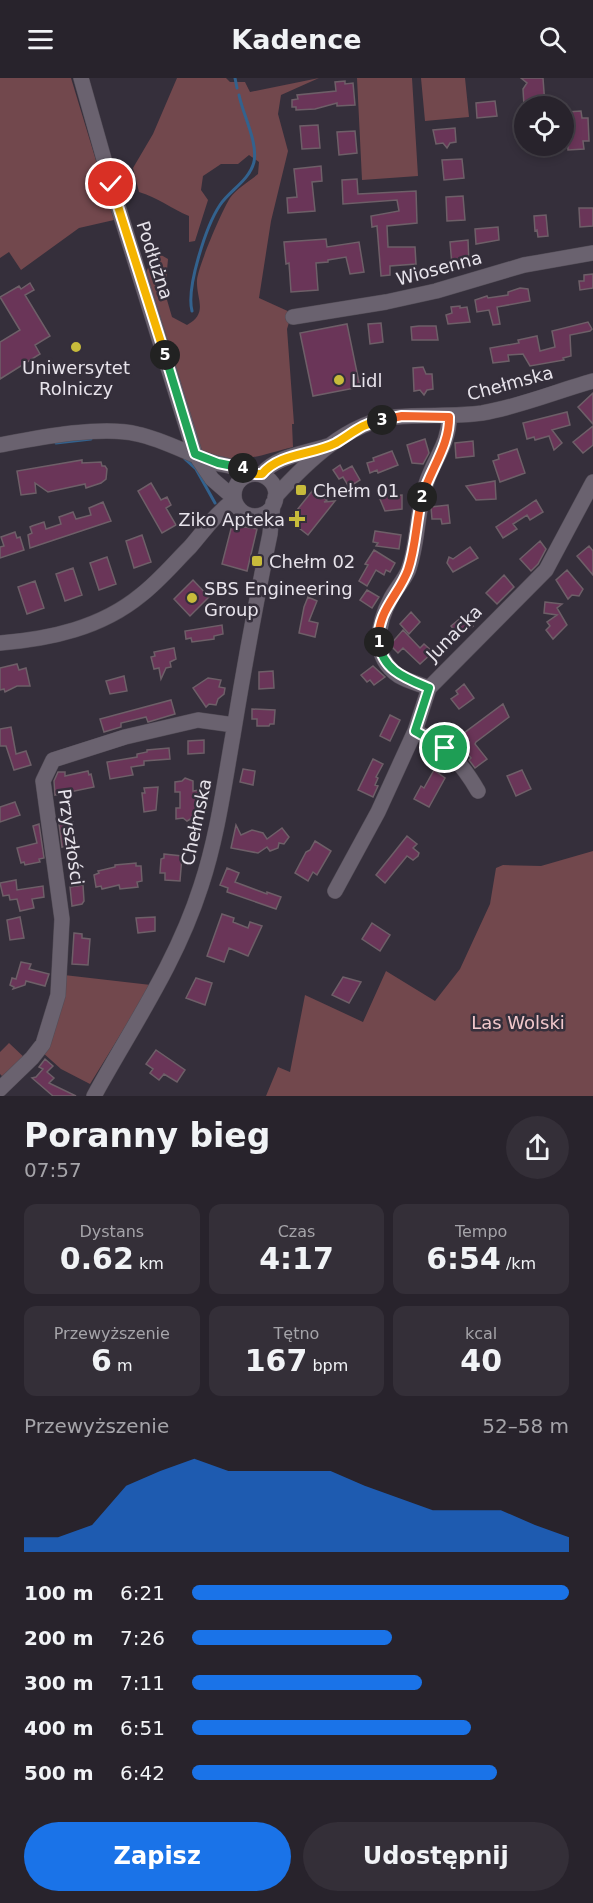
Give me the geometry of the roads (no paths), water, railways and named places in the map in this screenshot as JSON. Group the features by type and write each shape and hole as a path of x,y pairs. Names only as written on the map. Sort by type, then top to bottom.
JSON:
{"street":[{"name":"Podłużna","path":"81,78 111,184 195,454 212,479 240,506"},
{"name":"Wiosenna","path":"293,317 396,300 436,291 524,265 593,253"},
{"name":"Chełmska","path":"94,1096 150,1003 172,959 192,912 210,858 270,534 274,500 293,478 358,427 402,416 449,417 489,411 593,381"},
{"path":"429,688 399,676 389,666 381,654 378,630 390,599 408,571 417,515 427,481 447,439 449,417"},
{"path":"0,446 88,433 125,431 258,474 272,482 274,500 262,514 240,506"},
{"name":"Chełmska","path":"258,474 277,462 335,443"},
{"path":"258,474 239,483 236,488 240,506 262,519 270,534"},
{"name":"Junacka","path":"335,891 374,821 415,731 429,688 546,570 593,482"},
{"path":"0,643 43,639 106,618 140,596 203,532 240,506"},
{"name":"Przyszłości","path":"0,1089 43,1044 58,995 62,919 43,781 53,760 125,737 198,720 234,725"},
{"path":"415,731 445,748 470,776 478,791"}],"waterway":[{"path":"235,78 237,88"},
{"path":"192,311 192,288 198,257 209,227 220,205 248,175 254,162 252,137 239,95"},
{"path":"56,443 91,439"},
{"path":"185,459 196,469 215,503"}],"place":[{"name":"Uniwersytet Rolniczy","path":"76,347"},
{"name":"Lidl","path":"339,380"},
{"name":"Chełm 01","path":"301,490"},
{"name":"Ziko Apteka","path":"297,519"},
{"name":"Chełm 02","path":"257,561"},
{"name":"SBS Engineering Group","path":"192,598"}],"park label":[{"name":"Las Wolski","path":"518,1022"}]}
